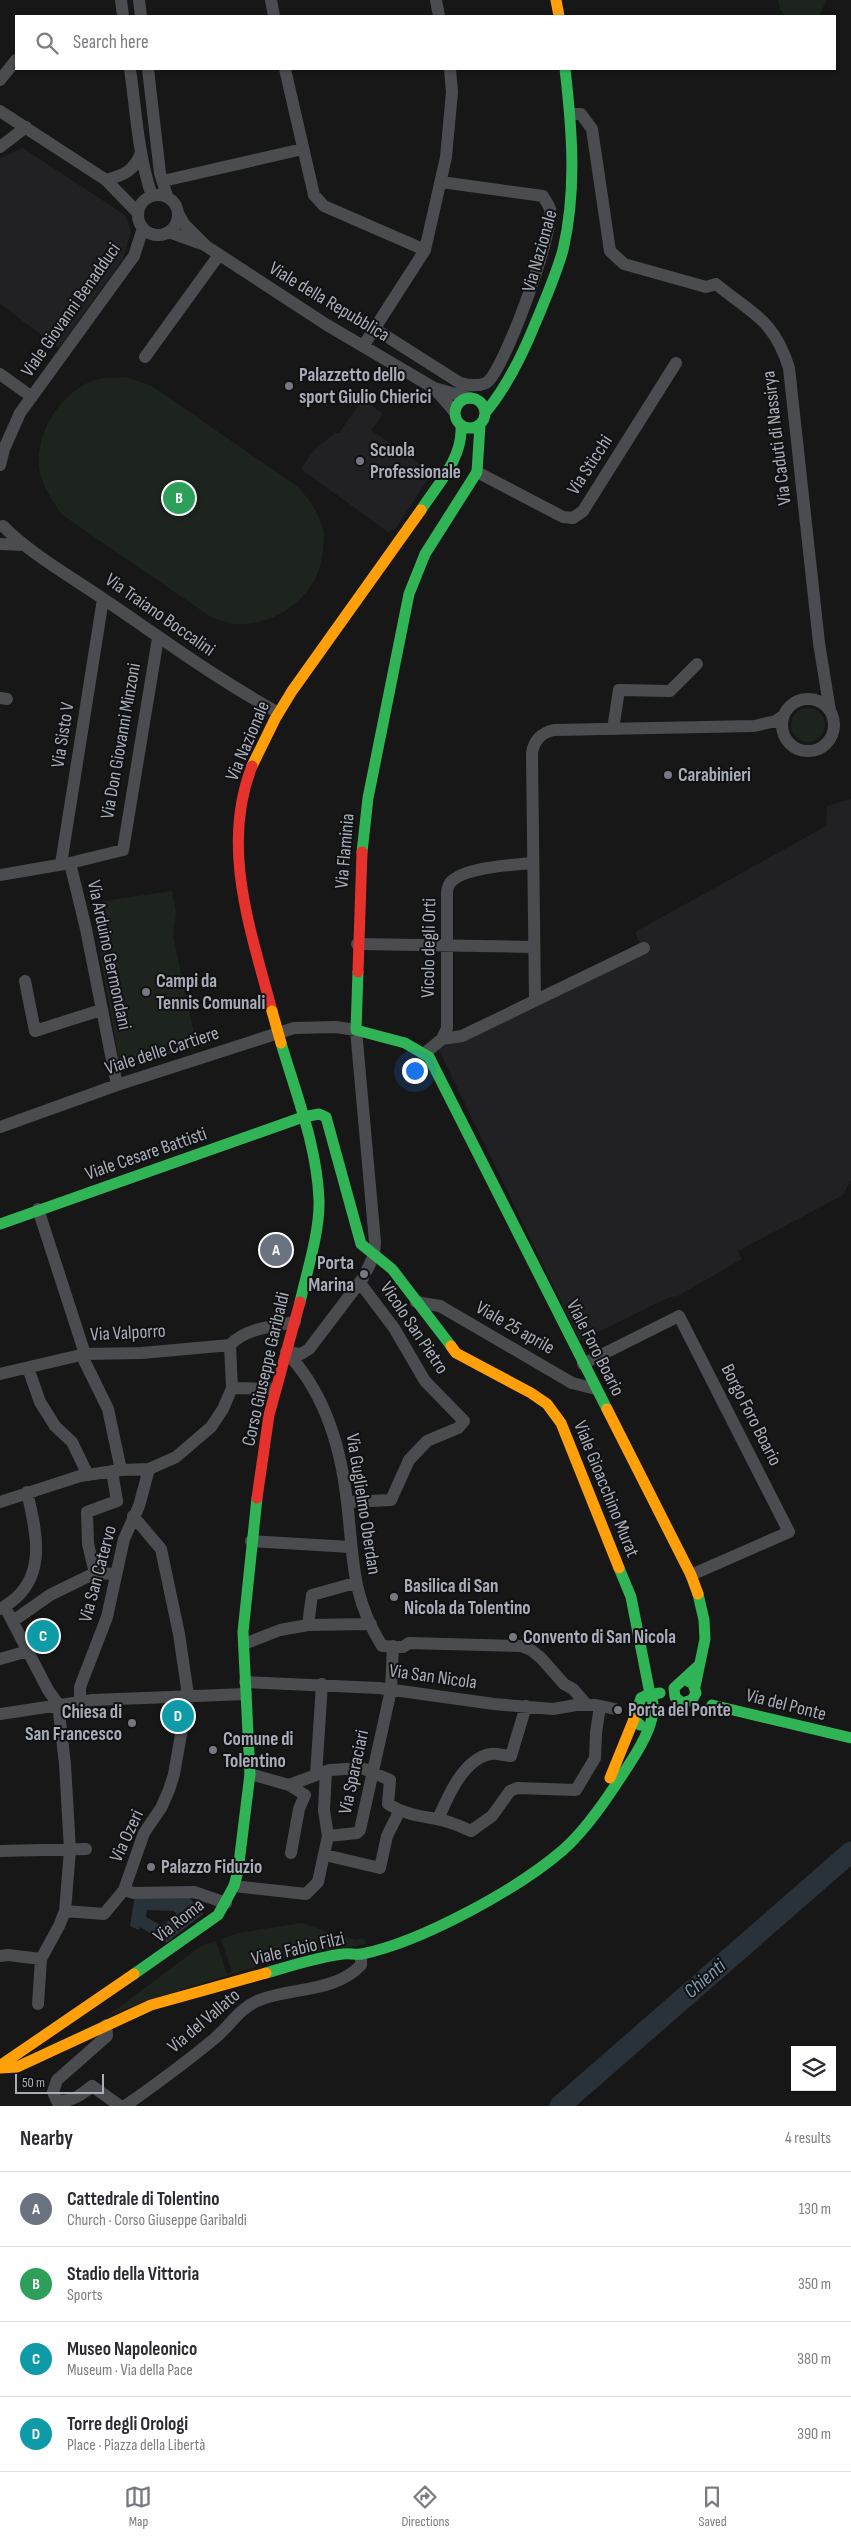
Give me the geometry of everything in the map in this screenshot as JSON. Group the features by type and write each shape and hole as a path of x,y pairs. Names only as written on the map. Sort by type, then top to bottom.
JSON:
{"main road":[{"path":"556,0 558,15"},
{"name":"Via Nazionale","path":"485,414 492,406 523,352 565,240 572,201 574,153 565,70"},
{"name":"Via Nazionale","path":"473,398 509,376"},
{"path":"473,398 483,405 485,414 480,424 464,427 456,420 454,411 460,402 473,398"},
{"name":"Via Flaminia","path":"356,1030 357,944 362,848 368,798 409,594 425,554 477,472 480,424"},
{"name":"Via Nazionale","path":"303,1117 272,1012 239,875 237,840 240,814 249,776 277,712 451,464 458,453 464,427"},
{"name":"Via Flaminia","path":"464,427 478,455"},
{"name":"Viale delle Cartiere","path":"356,1030 399,1042 425,1053"},
{"name":"Viale Foro Boario","path":"425,1053 691,1575 705,1622 705,1642 694,1693"},
{"name":"Viale Gioacchino Murat","path":"303,1117 319,1114 329,1120 358,1240 364,1248 392,1269 456,1353 532,1393 547,1404 561,1423 631,1597 650,1694 654,1701 651,1721"},
{"name":"Viale Cesare Battisti","path":"0,1224 303,1117"},
{"name":"Corso Giuseppe Garibaldi","path":"246,1688 243,1638 251,1541 275,1389 295,1322 313,1243 319,1201 317,1171 303,1117"},
{"name":"Viale Foro Boario","path":"678,1689 699,1665"},
{"path":"646,1672 660,1682 678,1689 686,1703 694,1693 691,1682 678,1689 650,1694"},
{"name":"Via Roma","path":"0,2067 195,1933 218,1915 226,1903 234,1886 250,1774 246,1688"},
{"path":"634,1717 642,1726 651,1721 678,1689"},
{"name":"Via del Ponte","path":"694,1693 712,1705 851,1738"},
{"name":"Viale Fabio Filzi","path":"583,1827 612,1776 639,1698 645,1694 650,1694"},
{"name":"Viale Fabio Filzi","path":"0,2067 17,2067 151,2006 298,1964 343,1954 361,1954 412,1937 463,1914 533,1873 564,1849 615,1787 634,1757 651,1721"}],"street":[{"path":"121,0 124,15"},
{"path":"138,0 141,15"},
{"path":"271,0 274,15"},
{"path":"436,0 440,15"},
{"path":"0,80 15,61"},
{"path":"130,70 148,198 138,213"},
{"path":"134,256 177,222 179,215 176,204 167,196 162,181 148,70"},
{"path":"286,70 314,195 324,206 425,250"},
{"path":"364,345 425,250 441,182 452,92 450,70"},
{"path":"0,112 26,127 109,183 138,213 143,228 164,233"},
{"name":"Via Caduti di Nassirya","path":"570,114 581,114 592,128 610,251 616,259 624,264 706,287 716,284 772,329 783,348 789,368 824,675 830,711"},
{"path":"0,147 26,127"},
{"path":"162,181 303,149"},
{"path":"109,183 128,173 137,164 141,152"},
{"path":"375,329 460,383 473,386 487,383 498,370 534,284 550,222 550,208 543,196 441,182"},
{"path":"109,183 148,198 167,196"},
{"name":"Viale della Repubblica","path":"179,215 184,224 206,246 327,325 364,345 434,388 473,398"},
{"name":"Viale Giovanni Benadduci","path":"0,465 4,449 20,413 134,256 143,228"},
{"name":"Viale della Repubblica","path":"164,233 206,246"},
{"path":"145,357 219,255"},
{"name":"Via Sticchi","path":"477,472 563,517 573,518 588,503 676,363"},
{"path":"0,374 32,397"},
{"name":"Viale della Repubblica","path":"434,388 454,411"},
{"name":"Via Traiano Boccalini","path":"1,528 105,605 228,685 277,712"},
{"name":"Via Traiano Boccalini","path":"0,544 24,546"},
{"name":"Via Sisto V","path":"65,864 105,605"},
{"name":"Via Don Giovanni Minzoni","path":"65,864 123,850 158,638"},
{"path":"613,729 619,690 670,691 697,664"},
{"path":"786,738 783,731 784,716 793,704 808,698 818,690 824,675"},
{"path":"754,726 786,738 798,749 814,750 821,747 828,742 834,727 830,711 824,704 808,698"},
{"path":"535,1001 532,753 536,740 541,735 554,730 754,726 784,716"},
{"name":"Vicolo degli Orti","path":"442,1039 447,1028 446,894 449,884 457,878 485,869 534,863"},
{"path":"0,875 65,864"},
{"name":"Via Arduino Germondani","path":"65,864 86,929 117,1085"},
{"path":"357,944 534,947"},
{"path":"425,1053 442,1039 462,1036 644,948"},
{"path":"25,981 35,1031 102,1010"},
{"name":"Viale delle Cartiere","path":"0,1127 117,1085 294,1028 336,1027 356,1030"},
{"name":"Via Flaminia","path":"286,1352 301,1354 309,1349 363,1277 374,1255 375,1242 356,1030"},
{"path":"38,1209 83,1354 108,1408 116,1470 117,1501 87,1512 88,1544 95,1573"},
{"name":"Vicolo San Pietro","path":"347,1502 391,1500 408,1460 427,1441 458,1428 464,1421 424,1381 363,1277"},
{"name":"Viale 25 aprile","path":"416,1302 440,1306 572,1382 596,1388"},
{"name":"Borgo Foro Boario","path":"583,1364 679,1316 688,1333 789,1532 691,1575"},
{"name":"Via Valporro","path":"0,1374 83,1354 142,1353 230,1345 242,1336 255,1331 295,1322"},
{"path":"0,1502 27,1492 88,1475 116,1470 149,1469 176,1457 219,1418 232,1388 230,1345"},
{"name":"Via Guglielmo Oberdan","path":"286,1352 300,1366 332,1425 347,1502 355,1582 378,1640 382,1646 393,1646"},
{"path":"28,1368 40,1402 55,1426 72,1442 88,1475"},
{"path":"232,1388 275,1389"},
{"name":"Via San Catervo","path":"80,1701 80,1687 108,1616 124,1539 149,1469"},
{"path":"27,1492 34,1524 36,1552 34,1569 22,1592 3,1608 13,1621 58,1704 65,1764 70,1850 65,1911 41,1958 38,2004"},
{"name":"Via Ozeri","path":"65,1911 104,1914 124,1890 144,1834 161,1808 169,1790 182,1731 186,1695 179,1634 161,1549 133,1516"},
{"path":"251,1541 350,1547"},
{"path":"13,1621 50,1595 95,1573 116,1574"},
{"path":"308,1625 312,1595 355,1582"},
{"path":"243,1638 308,1625 371,1624"},
{"path":"393,1646 403,1647 408,1643 521,1646 531,1650 541,1658 586,1705"},
{"name":"Via Sparaciari","path":"328,1836 357,1833 360,1830 391,1690 393,1646"},
{"path":"0,1659 28,1651"},
{"path":"234,1886 306,1894 318,1882 328,1836 321,1773 322,1684"},
{"name":"Via San Nicola","path":"0,1714 80,1701 322,1684 391,1690 467,1702 553,1708 586,1705 600,1706 618,1710 634,1717"},
{"path":"438,1819 449,1794 475,1760 491,1754 511,1756 526,1706"},
{"path":"289,1785 321,1773 344,1768 362,1768 390,1780 388,1804 420,1818 438,1819 471,1830 492,1816 510,1791 517,1788 576,1790 595,1758 600,1706"},
{"path":"250,1774 289,1785 305,1795 302,1806 299,1809 291,1853"},
{"path":"302,1806 324,1810"},
{"path":"325,1855 380,1868 387,1836 400,1810"},
{"path":"0,1851 86,1849"},
{"path":"124,1890 134,1893 194,1892 226,1903"},
{"name":"Via del Vallato","path":"125,2106 216,2038 243,2010 257,2001 335,1982 353,1974 361,1965 361,1954"},
{"path":"0,1956 41,1958"},
{"path":"106,2025 107,2036 57,2080 53,2092 57,2101 67,2102 80,2096 92,2086 120,2106"}],"shaded area":[{"path":"778,0 826,0 819,15 785,15 780,9"},
{"path":"23,148 125,215 131,231 123,259 59,348 0,304 0,158"},
{"path":"125,377 152,386 298,487 310,502 319,517 324,531 320,565 315,579 306,592 283,612 253,623 234,624 211,617 61,514 47,491 40,472 42,438 48,425 63,401 85,384 101,378"},
{"name":"Scuola Professionale","path":"363,399 383,414 371,430 432,473 396,528 388,532 301,469 314,450 335,433 339,433"},
{"path":"808,708 820,713 825,725 820,737 808,742 796,737 791,725 796,713"},
{"path":"851,799 851,1180 843,1195 738,1251 742,1259 678,1296 670,1297 580,1341 438,1048 640,943 635,932 826,826 827,806"},
{"name":"Campi da Tennis Comunali","path":"172,891 176,914 173,936 197,1048 120,1065 91,903"},
{"path":"135,1895 190,1898 203,1914 166,1943 140,1927 139,1930 130,1926","holes":["147,1910 174,1911 177,1914 162,1926 146,1917"]},
{"path":"301,1923 334,1934 332,1939 341,1942 343,1936 356,1940 364,1938 366,1944 288,1957 148,2000 106,2017 201,1946 216,1941 227,1974 232,1972 221,1939 238,1933"}],"waterway":[{"name":"Chienti","path":"560,2106 851,1852"}],"traffic: fast":[{"path":"485,413 507,382 519,359 550,287 563,250 572,182 570,114 565,70"},
{"path":"470,398 481,402 485,413 481,424 470,428 459,424 455,413 459,402 470,398"},
{"path":"362,852 368,798 409,594 425,554 477,472 480,425"},
{"path":"421,510 454,460 461,438 461,426"},
{"path":"358,972 356,1030 405,1043 429,1057 607,1409"},
{"path":"281,1043 310,1140 319,1200 315,1238 300,1302"},
{"path":"0,1224 303,1117 319,1114 326,1117 361,1244 392,1269 451,1346"},
{"path":"134,1974 218,1915 234,1886 238,1871 250,1774 243,1632 257,1498"},
{"path":"266,1973 324,1957 362,1954 386,1948 440,1926 521,1881 563,1850 581,1831 607,1797 639,1748 648,1730 653,1711 653,1702 631,1597 619,1568"},
{"path":"695,1687 705,1639 704,1620 698,1594"},
{"path":"688,1681 693,1684 696,1693 692,1700 682,1703 675,1697 674,1688 698,1666"},
{"path":"640,1725 634,1719 641,1698 660,1693"},
{"path":"712,1705 851,1738"}],"traffic: slow":[{"path":"556,0 559,15"},
{"path":"252,766 275,719 292,691 421,510"},
{"path":"272,1011 281,1043"},
{"path":"451,1346 456,1353 531,1393 547,1404 561,1423 619,1568"},
{"path":"607,1409 691,1575 698,1594"},
{"path":"610,1778 634,1719"},
{"path":"0,2068 17,2067 151,2005 266,1973"},
{"path":"1,2065 134,1974"}],"traffic: jam":[{"path":"252,766 243,797 239,827 239,858 248,920 272,1011"},
{"path":"358,972 362,852"},
{"path":"257,1498 269,1415 300,1302"}],"place":[{"name":"Palazzetto dello sport Giulio Chierici","path":"289,386"},
{"name":"Scuola Professionale","path":"360,461"},
{"name":"Stadio della Vittoria","path":"179,498"},
{"name":"Carabinieri","path":"668,775"},
{"name":"Campi da Tennis Comunali","path":"146,992"},
{"name":"Cattedrale di Tolentino","path":"276,1250"},
{"name":"Porta Marina","path":"364,1274"},
{"name":"Basilica di San Nicola da Tolentino","path":"394,1597"},
{"name":"Museo Napoleonico","path":"43,1636"},
{"name":"Convento di San Nicola","path":"513,1637"},
{"name":"Porta del Ponte","path":"618,1710"},
{"name":"Torre degli Orologi","path":"178,1716"},
{"name":"Chiesa di San Francesco","path":"132,1723"},
{"name":"Comune di Tolentino","path":"213,1750"},
{"name":"Palazzo Fiduzio","path":"151,1867"}]}
